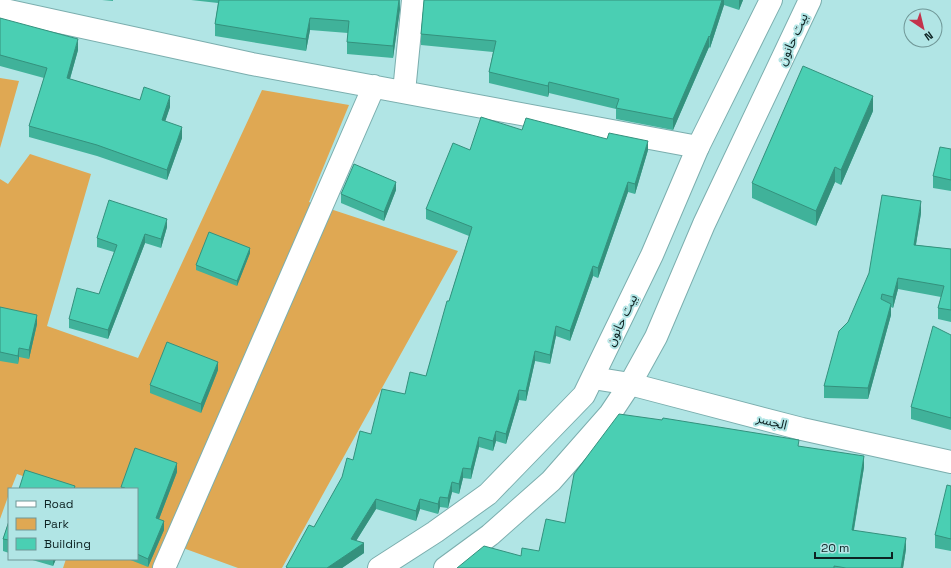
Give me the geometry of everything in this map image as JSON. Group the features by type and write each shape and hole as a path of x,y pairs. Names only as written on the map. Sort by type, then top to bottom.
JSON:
{"street":[{"path":"404,92 413,0"},
{"name":"بيت حانون","path":"379,568 435,532 488,494 584,396 652,255 698,147 771,0"},
{"name":"بيت حانون","path":"445,568 490,535 551,480 610,414 630,384 656,337 704,224 810,0"},
{"path":"0,9 252,64 698,147"},
{"path":"164,568 374,86"},
{"name":"الجسر","path":"593,378 630,384 802,429 951,462"}],"green space":[{"path":"0,78 19,81 0,148"},
{"path":"262,90 349,105 309,202 458,251 282,568 238,568 183,548 175,568 63,568 66,560 138,560 138,488 57,488 17,474 11,488 8,488 8,497 0,519 0,179 8,184 30,154 91,174 47,326 138,358"}],"building":[{"path":"219,0 399,0 393,46 347,42 349,21 310,18 306,39 215,24"},
{"path":"424,0 722,0 710,37 709,36 673,119 616,108 619,99 549,82 548,86 489,72 496,41 421,34"},
{"path":"0,18 78,39 67,78 140,100 144,87 170,96 162,120 182,127 167,170 97,145 29,126 47,68 0,55"},
{"path":"803,66 873,96 841,170 835,167 816,211 752,183"},
{"path":"481,117 522,130 526,118 607,139 609,133 648,141 635,184 628,182 598,268 593,266 570,331 556,326 550,355 535,351 526,391 519,390 506,434 496,431 493,441 479,437 471,469 463,468 459,484 452,482 448,498 440,497 438,504 420,499 416,511 376,499 351,539 364,543 327,568 288,568 286,567 309,525 314,527 342,477 347,458 353,460 360,431 371,434 382,389 405,394 410,372 426,376 447,301 449,301 472,227 426,209 453,143 470,150"},
{"path":"940,147 951,149 951,180 933,176"},
{"path":"354,164 396,182 384,212 341,194"},
{"path":"882,195 921,201 914,245 951,249 951,310 938,308 944,286 898,278 893,297 882,294 881,299 891,304 868,388 824,386 839,331 848,322 869,273"},
{"path":"109,200 167,219 161,239 145,234 108,330 69,319 77,288 99,294 117,245 97,238"},
{"path":"209,232 250,248 237,281 196,265"},
{"path":"0,307 37,315 29,350 19,348 18,356 0,352"},
{"path":"933,326 951,335 951,418 911,407"},
{"path":"167,342 218,362 201,404 150,385"},
{"path":"619,414 662,420 663,418 799,440 798,446 864,456 852,530 906,538 901,568 846,568 834,566 834,568 457,568 484,546 521,556 522,548 539,551 546,519 565,523 574,474"},
{"path":"135,448 177,463 156,518 164,521 148,559 138,554 138,488 121,487"},
{"path":"25,470 75,486 74,488 19,488"},
{"path":"947,485 951,486 951,539 935,535"},
{"path":"8,524 8,540 3,539"}]}
